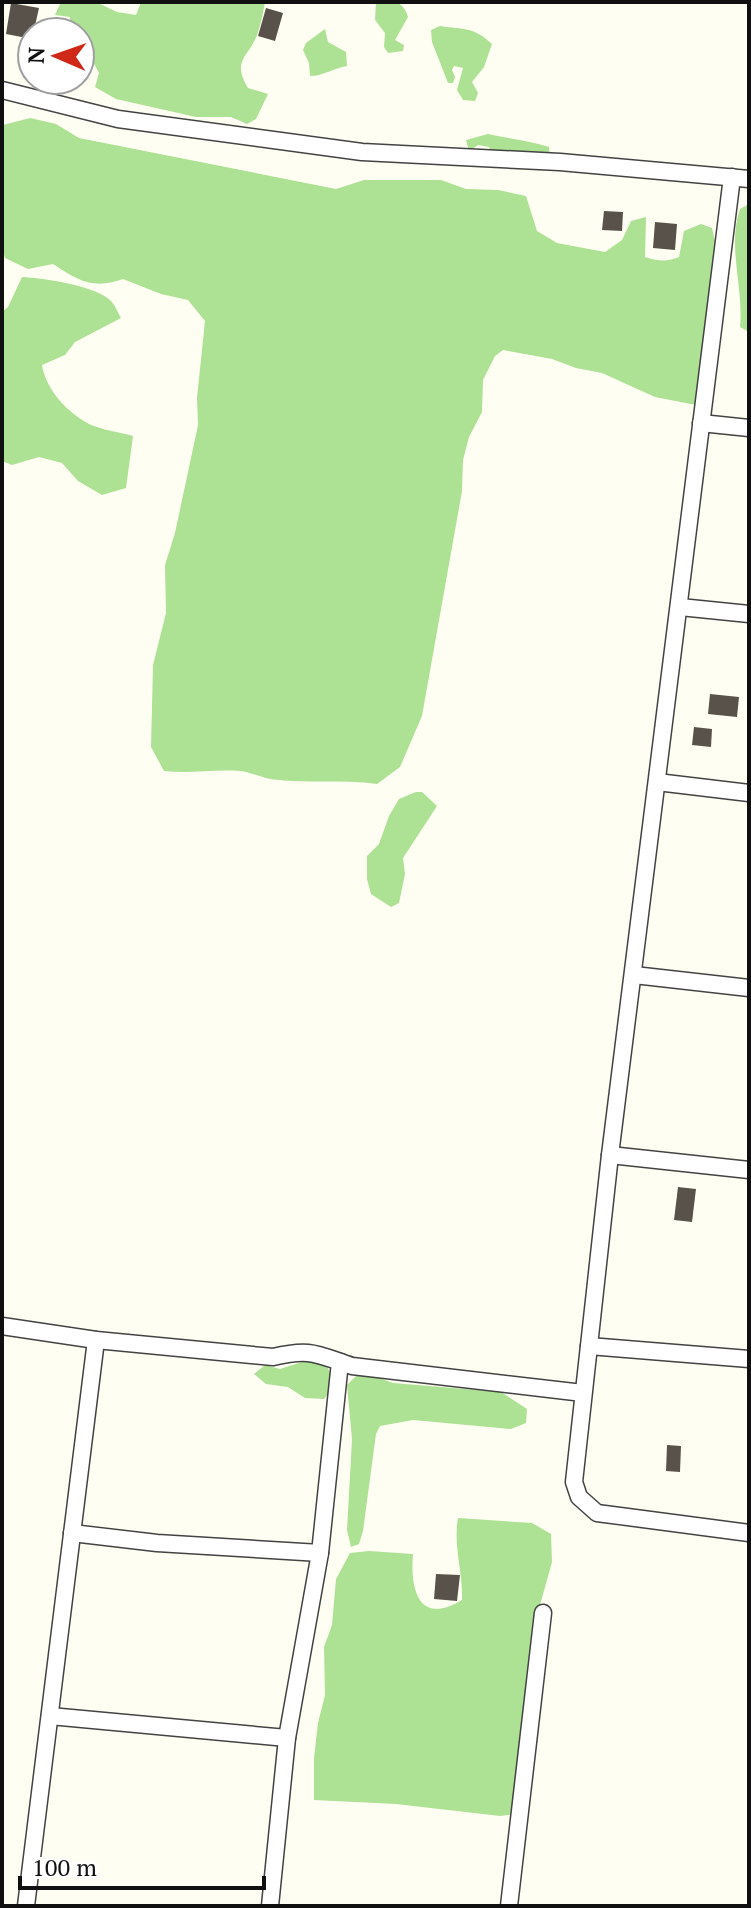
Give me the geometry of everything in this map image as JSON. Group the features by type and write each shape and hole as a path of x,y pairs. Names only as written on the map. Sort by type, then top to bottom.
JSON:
{"street":[{"path":"2,90 118,119 362,152 560,162 740,178 701,423 610,1155 574,1482 579,1497 597,1513 749,1533"},
{"path":"701,423 749,428"},
{"path":"680,607 749,614"},
{"path":"657,782 749,793"},
{"path":"634,975 749,988"},
{"path":"610,1155 749,1170"},
{"path":"2,1326 96,1340 273,1357 300,1351 322,1354 352,1366 583,1393"},
{"path":"26,1906 96,1340"},
{"path":"589,1346 749,1359"},
{"path":"270,1906 287,1738 320,1553 340,1362"},
{"path":"72,1533 157,1543 320,1553"},
{"path":"509,1906 543,1613"},
{"path":"50,1716 287,1738"}],"green space":[{"path":"141,2 265,2 257,35 241,65 248,88 268,94 256,119 247,124 231,117 196,117 116,99 96,88 99,73 96,68 96,16 55,15 60,4 100,4 117,12 136,15"},
{"path":"376,2 397,3 404,7 408,17 395,40 404,45 403,51 388,53 384,47 385,33 375,20"},
{"path":"440,26 474,31 492,44 484,67 472,82 478,93 475,101 463,100 457,90 463,68 454,66 453,83 448,83 432,42 431,30"},
{"path":"325,29 328,42 346,52 347,66 310,76 309,63 303,50 306,43"},
{"path":"30,118 56,124 79,138 336,189 364,180 441,180 466,189 498,190 526,196 537,231 557,243 605,252 622,240 631,221 646,217 645,257 654,259 679,257 684,231 701,224 712,228 718,255 696,405 655,397 602,373 552,359 503,350 495,356 483,380 482,412 469,437 463,460 462,491 422,716 400,767 377,784 270,779 240,771 164,771 151,747 153,665 166,613 165,565 198,425 197,398 205,321 188,300 161,294 123,279 103,284 86,282 53,264 28,269 5,258 2,248 3,125"},
{"path":"488,134 549,147 550,159 494,158 489,147 478,145 469,151 466,140"},
{"path":"749,204 749,332 740,327 735,238 740,209"},
{"path":"22,277 56,281 94,291 111,301 121,318 75,342 65,355 42,365 53,391 73,413 94,426 133,436 126,488 102,495 78,481 62,463 39,457 12,465 2,461 2,312 8,307"},
{"path":"422,792 437,806 403,858 405,874 399,903 391,907 371,894 367,879 367,856 379,844 399,799"},
{"path":"305,1361 325,1363 336,1384 324,1399 305,1398 288,1387 266,1384 254,1374 265,1365 280,1369"},
{"path":"357,1375 374,1376 393,1383 501,1392 527,1409 526,1423 511,1429 413,1420 380,1426 376,1434 363,1531 359,1544 351,1547 347,1530 352,1439 347,1385"},
{"path":"458,1518 532,1523 551,1534 552,1562 535,1623 517,1814 500,1816 396,1804 314,1800 314,1758 325,1695 324,1647 332,1625 336,1579 350,1553 413,1554 413,1580 420,1600 436,1609 462,1600"}],"building":[{"path":"11,3 39,8 37,16 16,16 16,36 6,34"},
{"path":"266,8 283,13 275,41 258,36"},
{"path":"604,211 623,212 622,231 602,230"},
{"path":"655,222 677,224 675,250 653,248"},
{"path":"710,694 739,697 737,717 708,714"},
{"path":"694,727 712,729 711,747 692,745"},
{"path":"678,1187 696,1189 692,1222 674,1220"},
{"path":"667,1445 681,1446 680,1472 666,1471"},
{"path":"436,1574 460,1575 457,1601 434,1599"}]}
